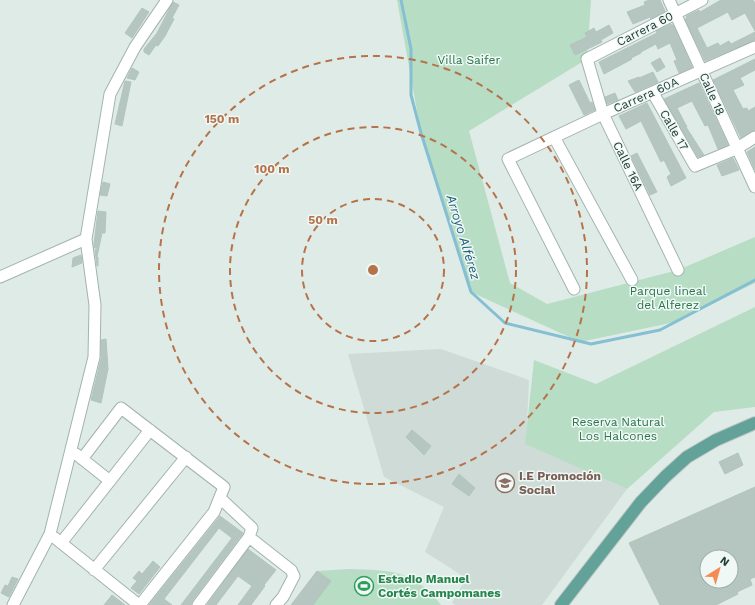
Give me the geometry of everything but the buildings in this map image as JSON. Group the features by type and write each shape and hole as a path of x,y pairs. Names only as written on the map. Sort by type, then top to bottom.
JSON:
{"main road":[{"path":"561,605 641,502 666,476 687,457 716,440 755,423"}],"street":[{"path":"13,605 50,534 94,357 95,305 86,239 110,94 135,47 167,0"},
{"name":"Calle 18","path":"669,0 755,188"},
{"name":"Carrera 60","path":"587,59 702,0"},
{"name":"Carrera 60A","path":"574,289 508,159 604,114 755,47"},
{"name":"Calle 16A","path":"587,59 604,114 678,270"},
{"name":"Calle 17","path":"652,93 695,166 736,149"},
{"path":"554,137 632,280"},
{"path":"736,149 755,137"},
{"path":"0,277 86,239"},
{"path":"50,534 139,605 214,512 224,487 122,408 82,459"},
{"path":"61,543 150,430"},
{"path":"71,450 110,480"},
{"path":"94,570 186,457"},
{"path":"198,605 250,537 252,528 220,498"},
{"path":"250,537 291,570 294,576 276,605"}],"shaded area":[{"name":"I.E Promoción Social","path":"441,349 529,380 526,444 627,489 542,605 455,605 452,603 466,578 425,552 444,507 384,477 348,354"}],"green space":[{"path":"397,0 591,0 587,59 469,131 510,283 547,304 678,270 755,237 755,283 675,322 580,342 471,292 421,133"},
{"name":"Reserva Natural Los Halcones","path":"755,307 755,407 714,412 627,489 525,444 534,360 596,384"},
{"name":"Estadio Manuel Cortés Campomanes","path":"349,569 377,570 400,574 411,578 431,593 441,605 291,605 317,571"}],"waterway":[{"name":"Arroyo Alférez","path":"401,0 411,49 411,95 421,133 471,292 505,323 591,344 660,330 755,280"}],"place":[{"name":"I.E Promoción Social","path":"505,483"},
{"name":"Estadio Manuel Cortés Campomanes","path":"364,586"}],"park label":[{"name":"Villa Saifer","path":"469,60"},
{"name":"Parque lineal del Alferez","path":"668,298"}]}
